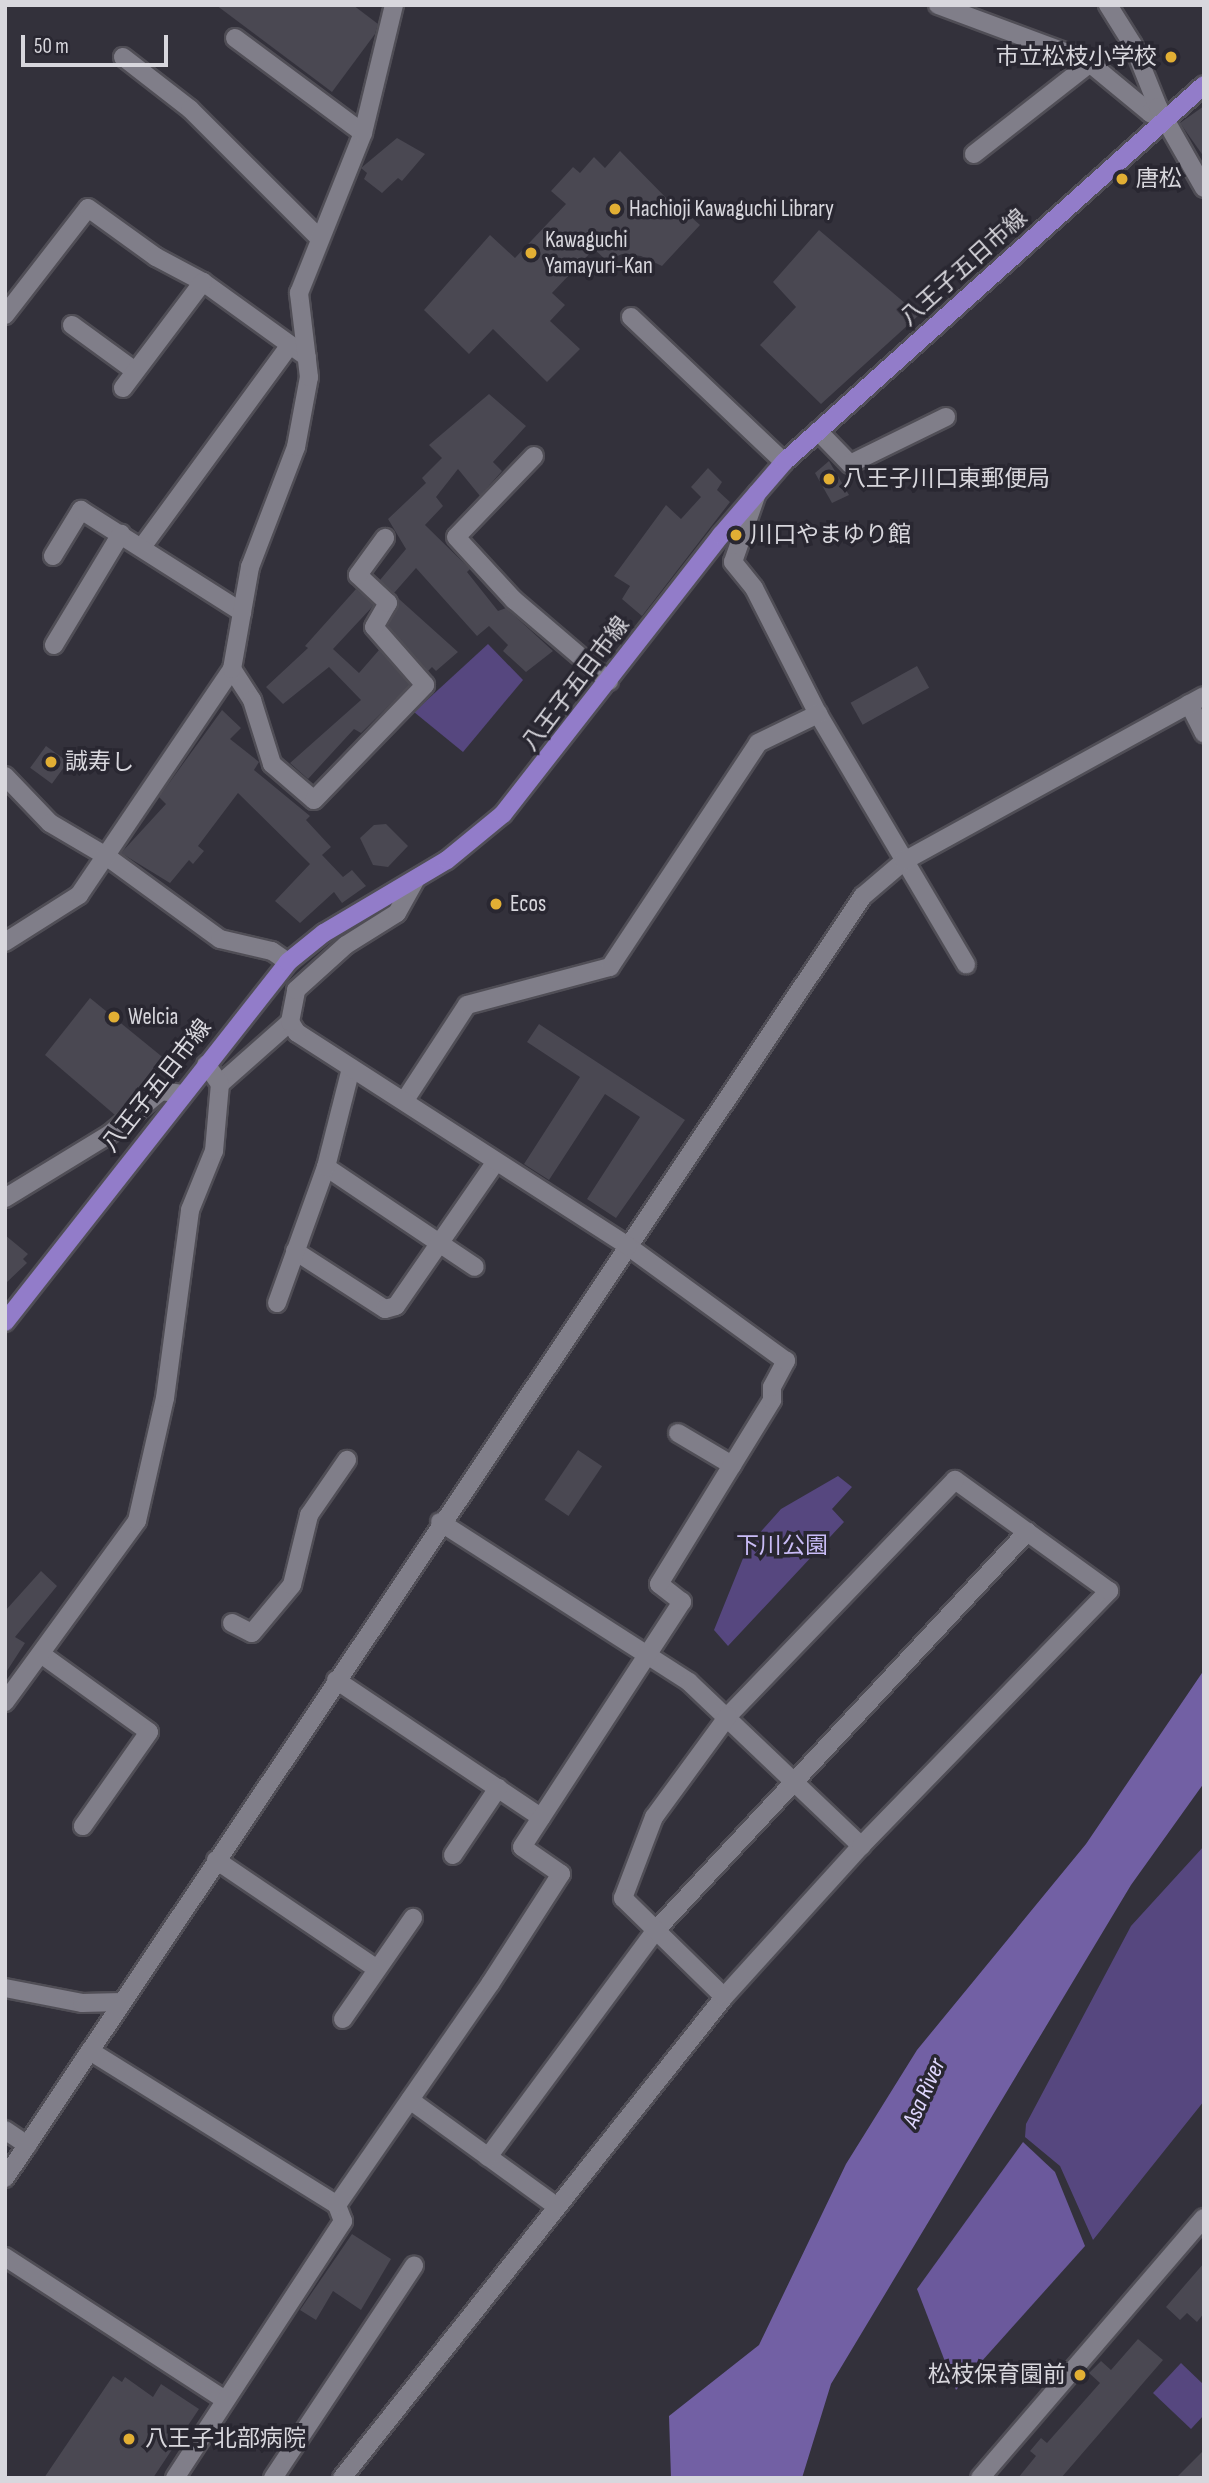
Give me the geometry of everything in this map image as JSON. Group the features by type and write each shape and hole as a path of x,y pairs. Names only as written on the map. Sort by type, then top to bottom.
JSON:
{"main road":[{"name":"八王子五日市線","path":"5,1322 288,962 324,933 415,880 480,836 518,799 759,489 784,462 1204,85"}],"street":[{"path":"5,942 79,895 232,668 250,567 296,447 309,377 299,293 318,237 363,133 394,5"},
{"path":"938,5 1090,63 1150,113 1165,120"},
{"path":"1108,5 1133,45 1165,120 1204,188"},
{"path":"241,50 363,133"},
{"path":"123,57 190,109 318,237"},
{"path":"974,154 1090,63"},
{"path":"5,315 88,208 156,257 203,282 307,357"},
{"path":"123,388 203,282"},
{"path":"631,317 784,462"},
{"path":"72,325 135,371"},
{"path":"142,547 290,345"},
{"path":"818,431 850,464 946,417"},
{"path":"534,456 456,537 514,600 609,681"},
{"path":"759,489 733,562 779,631 818,714 966,964"},
{"path":"53,556 81,510 242,612"},
{"path":"54,645 121,534"},
{"path":"232,668 252,700 272,764 314,800 425,684 374,627 388,603 358,575 385,538"},
{"path":"5,2178 440,1522 863,896 904,861 1196,700 1204,733"},
{"path":"405,1100 467,1005 610,967 758,743 818,714"},
{"path":"5,776 50,823 106,856 220,939 272,951 288,962"},
{"path":"220,1084 290,1022 296,990 336,953 397,913 415,880"},
{"path":"290,1022 297,1033 405,1100 495,1163 628,1246 786,1361 772,1387 772,1400 659,1584 682,1602 522,1847 561,1874 337,2205"},
{"path":"5,1702 137,1521 165,1398 190,1210 214,1151 220,1084 206,1064"},
{"path":"277,1303 326,1167 351,1068"},
{"path":"5,1198 110,1134 161,1091 182,1094"},
{"path":"295,1251 385,1309 396,1306 495,1163"},
{"path":"326,1167 475,1267"},
{"path":"678,1433 732,1465"},
{"path":"232,1623 252,1633 292,1585 310,1515 347,1460"},
{"path":"342,2478 724,1997 861,1846 1109,1591 956,1480 728,1716 653,1817 623,1898 724,1997"},
{"path":"440,1522 689,1682 728,1716 861,1846"},
{"path":"488,2157 657,1929 1027,1532"},
{"path":"41,1654 149,1732 83,1826"},
{"path":"336,1680 541,1817"},
{"path":"453,1855 498,1788"},
{"path":"216,1860 377,1969"},
{"path":"343,2019 414,1918"},
{"path":"5,1988 82,2003 122,2002"},
{"path":"90,2051 337,2205 344,2221 175,2478"},
{"path":"410,2100 556,2206"},
{"path":"5,2130 27,2145"},
{"path":"980,2478 1204,2218"},
{"path":"5,2257 225,2400"},
{"path":"273,2478 414,2266"}],"green space":[{"path":"488,644 523,680 463,752 414,712"},
{"name":"下川公園","path":"838,1476 852,1487 832,1509 844,1522 728,1646 714,1630 748,1546 781,1509"},
{"path":"1204,1846 1204,2101 1093,2240 1060,2166 1025,2137 1026,2124 1131,1926"},
{"path":"1181,2363 1204,2385 1204,2415 1191,2429 1153,2393"}],"shaded area":[{"path":"1023,2142 1055,2172 1085,2246 956,2390 917,2289"}],"water":[{"name":"Asa River","path":"1204,1670 1204,1783 1131,1885 831,2384 802,2478 671,2478 669,2416 759,2345 846,2164 917,2050 1086,1844"}],"building":[{"path":"216,5 353,5 378,24 375,34 332,92"},
{"path":"1204,106 1204,157 1180,123"},
{"path":"397,138 425,154 402,181 398,178 382,193 364,179 367,173 361,168"},
{"path":"620,151 680,212 682,209 700,225 662,266 641,256 622,254 607,261 594,249 552,293 565,305 550,321 580,349 547,382 493,329 469,354 424,310 490,235 515,258 566,204 551,191 573,167 580,173 594,157 605,168"},
{"path":"819,230 919,315 821,404 760,345 796,307 773,282"},
{"path":"489,394 526,426 493,462 502,471 480,496 458,469 436,497 443,506 425,525 470,569 467,572 498,611 506,608 553,651 526,672 503,651 508,645 489,626 477,636 416,568 394,593 380,580 406,549 388,519 426,483 422,478 442,458 429,445"},
{"name":"八王子川口東郵便局","path":"829,461 849,495 832,503 815,473"},
{"path":"708,468 722,482 717,490 730,502 642,616 622,599 630,586 614,576 666,505 681,519 701,497 691,487"},
{"path":"356,589 374,605 333,649 359,673 379,650 410,685 361,733 354,729 308,779 290,763 361,700 329,667 283,704 266,687 308,648 305,646"},
{"path":"399,599 458,652 436,671 432,667 428,671 388,626"},
{"path":"917,666 929,688 863,725 851,703"},
{"path":"222,710 241,728 230,739 259,762 254,770 310,816 306,820 331,847 322,855 343,877 352,870 366,886 342,903 334,892 300,923 275,901 310,864 238,793 198,846 204,851 193,864 189,860 170,883 121,853 166,804 159,797"},
{"name":"誠寿し","path":"46,746 68,762 52,784 30,768"},
{"path":"386,824 408,846 388,867 373,865 360,838 374,825"},
{"path":"90,998 171,1064 115,1115 45,1055"},
{"path":"539,1024 685,1120 616,1218 587,1199 640,1117 605,1094 549,1180 524,1164 580,1077 527,1042"},
{"path":"5,1235 28,1254 23,1259 27,1263 5,1284"},
{"path":"578,1450 602,1466 568,1516 544,1500"},
{"path":"41,1571 57,1586 15,1637 25,1643 5,1674 5,1611"},
{"path":"352,2234 391,2259 361,2310 333,2291 316,2320 300,2310"},
{"path":"1204,2263 1204,2313 1197,2322 1187,2313 1180,2320 1166,2307"},
{"path":"1138,2339 1163,2360 1061,2478 1018,2478 1036,2456 1030,2451 1041,2438 1047,2443 1100,2383 1089,2373 1101,2361 1111,2370"},
{"name":"八王子北部病院","path":"113,2376 122,2382 125,2377 153,2397 161,2384 199,2409 153,2478 44,2478"},
{"path":"1204,2450 1204,2478 1176,2478"}],"place":[{"name":"市立松枝小学校","path":"1171,57"},
{"name":"唐松","path":"1122,179"},
{"name":"Hachioji Kawaguchi Library","path":"615,209"},
{"name":"Kawaguchi Yamayuri-Kan","path":"531,253"},
{"name":"八王子川口東郵便局","path":"829,479"},
{"name":"川口やまゆり館","path":"736,535"},
{"name":"誠寿し","path":"51,762"},
{"name":"Ecos","path":"496,904"},
{"name":"Welcia","path":"114,1017"},
{"name":"松枝保育園前","path":"1080,2375"},
{"name":"八王子北部病院","path":"129,2439"}]}
